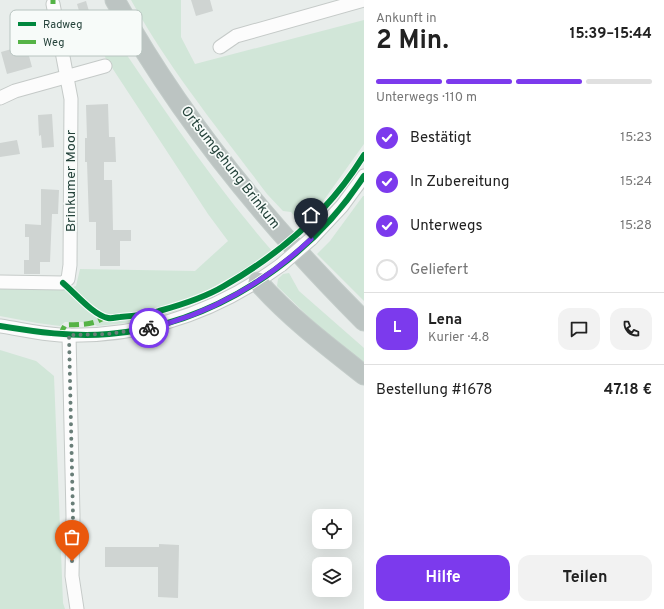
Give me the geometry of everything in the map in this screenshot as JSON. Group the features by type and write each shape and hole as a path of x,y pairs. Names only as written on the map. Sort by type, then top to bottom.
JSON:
{"highway":[{"name":"Ortsumgehung Brinkum","path":"115,0 120,10"},
{"name":"Ortsumgehung Brinkum","path":"142,47 181,104 246,193 320,277 364,322"},
{"path":"258,282 278,303 332,350 364,375"}],"street":[{"path":"220,47 236,36 332,5 364,0"},
{"name":"Brinkumer Moor","path":"53,4 54,10"},
{"name":"Brinkumer Moor","path":"0,282 62,283 68,279 71,257 71,99 62,56"},
{"path":"0,98 15,91 105,66"},
{"path":"0,326 41,333 69,335 108,334 157,326 210,307 258,282 281,265 311,239 342,206 364,176"},
{"path":"69,335 73,508 72,576 78,609"}],"green space":[{"path":"131,0 181,0 181,37 195,64 364,20 364,144 321,204 301,224 291,212 283,211 267,194 178,75 142,19 142,10 137,10"},
{"path":"128,56 206,168 273,252 263,260 193,298 194,303 173,312 136,322 97,326 91,322 65,322 60,326 0,316 0,288 64,290 76,286 80,269 195,271 228,241 208,214 105,57"},
{"path":"363,196 364,301 317,254 330,241"},
{"path":"289,273 299,291 364,348 364,363 319,327 277,286 278,279 283,274"},
{"path":"0,350 36,361 54,376 63,603 65,609 0,609"}],"building":[{"path":"191,0 210,0 213,11 196,16"},
{"path":"86,1 89,10 79,10 77,4"},
{"path":"10,49 10,56 29,56 32,67 7,74 1,52"},
{"path":"108,104 109,137 115,137 116,162 104,162 104,180 112,180 113,230 131,230 131,241 120,241 120,266 100,266 100,250 96,250 96,222 89,222 87,162 85,162 85,138 87,138 86,105"},
{"path":"52,114 54,147 42,148 41,135 39,136 38,115"},
{"path":"17,140 20,154 0,157 0,143"},
{"path":"41,189 59,190 58,214 52,214 50,262 40,262 40,274 24,274 24,260 29,260 29,237 25,237 25,224 41,225"},
{"path":"159,544 179,545 178,598 158,597 158,567 105,567 105,547 159,547"}],"marked path":[{"path":"60,335 65,325 92,323 106,316"}],"cycle path":[{"path":"63,283 96,313 110,318 149,313 200,298 245,273 284,245 320,212 351,175 364,155"},
{"path":"0,326 54,333 95,335 147,328 184,318 220,303 254,284 286,261 315,236 341,207 364,176"}],"way so far":[{"path":"72,561 73,516 69,335 108,334 149,328"}],"route":[{"path":"149,328 182,318 233,296 258,282 296,253 311,239"}]}
